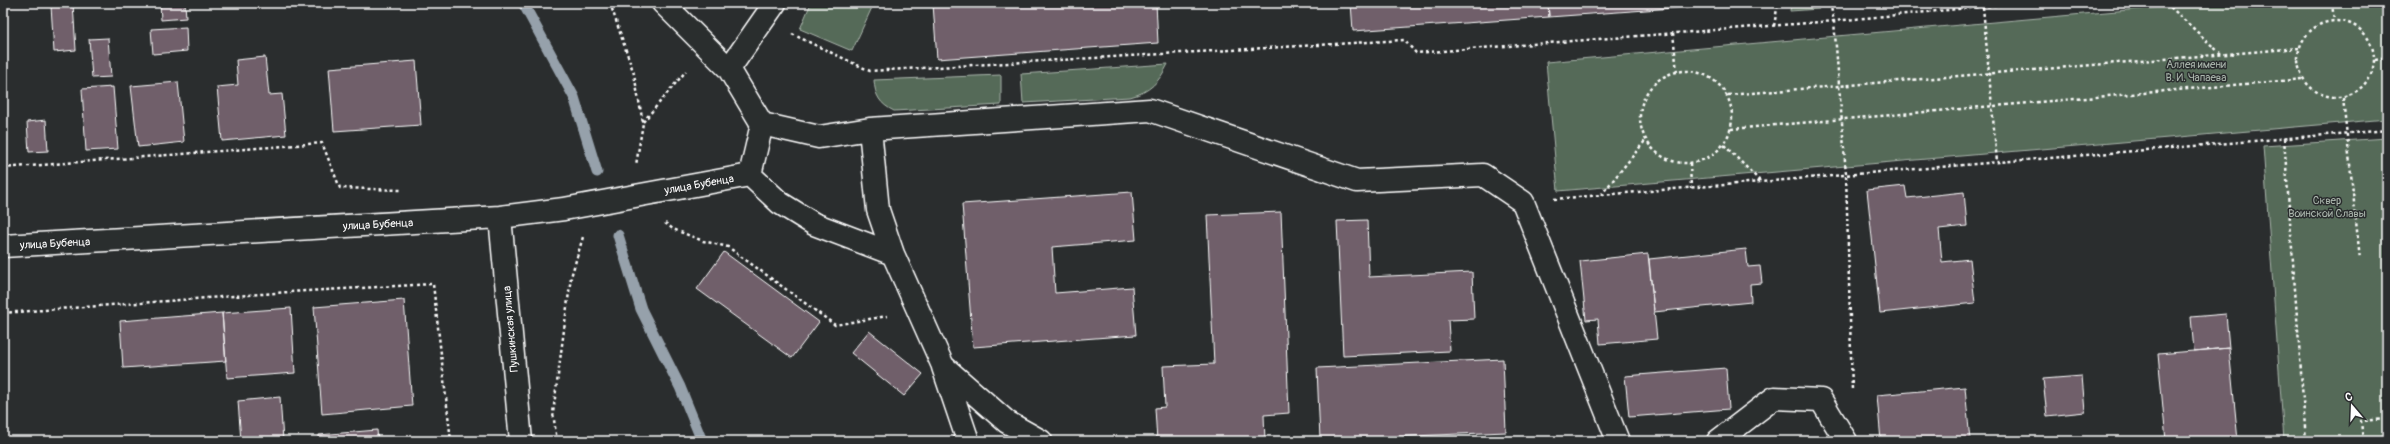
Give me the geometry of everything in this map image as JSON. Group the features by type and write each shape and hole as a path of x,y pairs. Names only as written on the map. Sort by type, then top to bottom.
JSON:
{"street":[{"path":"663,3 729,69 762,124 750,175 780,203 814,224 893,254"},
{"path":"729,69 775,3"},
{"path":"762,124 819,137 870,129 1150,110 1357,181 1483,175 1523,202 1618,441"},
{"path":"870,129 878,210 893,254 943,366 968,441"},
{"name":"улица Бубенца","path":"3,246 500,217 564,209 750,175"},
{"name":"Пушкинская улица","path":"500,217 521,441"},
{"path":"943,366 1008,422 1041,441"},
{"path":"1718,441 1774,398 1822,400 1846,441"}],"path":[{"path":"610,3 634,74 643,122 635,171"},
{"path":"1774,26 1778,3"},
{"path":"1830,3 1834,22 1846,174 1852,396"},
{"path":"763,21 870,71 1404,40 1416,53 1834,22 2020,3"},
{"path":"2166,3 2221,54"},
{"path":"2332,3 2334,21"},
{"path":"1983,7 1997,162"},
{"path":"2334,21 2349,23 2363,31 2372,44 2375,60 2373,73 2366,84 2356,92 2343,98 2327,97 2313,90 2303,79 2298,64 2299,48 2306,35 2319,25 2334,21"},
{"path":"1673,34 1677,72"},
{"path":"1728,95 2299,48"},
{"path":"2375,60 2387,58"},
{"path":"643,122 689,67"},
{"path":"1695,71 1708,76 1719,84 1728,95 1733,112 1732,129 1724,145 1710,157 1690,163 1675,162 1659,156 1645,141 1641,128 1640,112 1644,96 1654,84 1666,74 1677,72 1695,71"},
{"path":"1732,129 2303,79"},
{"path":"2343,98 2360,259"},
{"path":"1523,202 2387,130"},
{"path":"2284,138 2306,441"},
{"path":"1601,195 1645,141"},
{"path":"3,168 322,143 340,188 408,190"},
{"path":"1724,145 1761,182"},
{"path":"1690,163 1691,188"},
{"path":"663,221 673,229 702,241 728,247 835,325 919,311"},
{"path":"557,441 553,414 571,277 584,233"},
{"path":"3,313 289,292 433,284 451,441"},
{"path":"2363,441 2361,421 2387,419"}],"green space":[{"path":"811,3 874,3 852,51 800,29"},
{"path":"1791,3 1818,3 1819,9 1790,11"},
{"name":"Аллея имени В. И. Чапаева","path":"2207,3 2387,3 2387,119 1558,191 1546,62"},
{"path":"1168,64 1161,76 1153,85 1143,92 1130,97 1023,103 1021,74"},
{"path":"1001,75 1001,105 894,111 879,99 874,80"},
{"name":"Сквер Воинской Славы","path":"2387,138 2387,441 2284,441 2263,146"}],"building":[{"path":"160,3 185,3 186,18 161,20"},
{"path":"1156,3 1158,43 937,59 933,4"},
{"path":"1351,3 1548,3 1549,17 1353,31"},
{"path":"1548,3 1742,3 1549,17"},
{"path":"73,4 76,50 54,52 51,6"},
{"path":"186,27 187,51 153,54 151,29"},
{"path":"108,38 111,77 92,78 89,39"},
{"path":"265,57 269,95 282,94 286,135 222,141 217,87 238,85 236,60"},
{"path":"416,61 421,125 334,131 329,68"},
{"path":"178,82 184,142 138,147 131,86"},
{"path":"113,87 118,149 86,151 82,89"},
{"path":"46,120 48,151 29,152 27,122"},
{"path":"1905,186 1907,198 1964,192 1967,226 1939,229 1942,262 1970,259 1975,303 1880,313 1867,190"},
{"path":"1132,192 1136,240 1052,247 1055,293 1132,287 1136,335 973,347 962,204"},
{"path":"1281,212 1289,413 1264,415 1265,441 1157,441 1155,408 1165,407 1163,366 1214,364 1207,215"},
{"path":"1367,220 1369,277 1472,272 1474,319 1448,320 1450,351 1343,356 1337,221"},
{"path":"1746,249 1748,267 1760,266 1762,283 1750,284 1751,302 1654,312 1649,259"},
{"path":"724,252 819,322 792,358 697,289"},
{"path":"1648,254 1657,339 1600,344 1598,319 1586,320 1580,261"},
{"path":"404,300 412,406 322,414 314,307"},
{"path":"291,308 295,373 227,378 222,313"},
{"path":"222,313 226,361 123,368 120,321"},
{"path":"2226,314 2229,348 2194,351 2191,317"},
{"path":"869,331 923,374 904,396 851,353"},
{"path":"2229,348 2238,441 2166,441 2158,354"},
{"path":"1503,359 1506,432 1320,440 1317,368"},
{"path":"1726,368 1729,409 1629,417 1625,376"},
{"path":"2082,376 2085,412 2047,416 2043,379"},
{"path":"1965,387 1970,441 1881,441 1877,395"},
{"path":"280,397 283,441 241,441 238,401"},
{"path":"377,430 378,441 319,441 319,435"}],"waterway":[{"path":"523,3 574,97 597,172"},
{"path":"618,235 641,309 680,387 702,441"}]}
